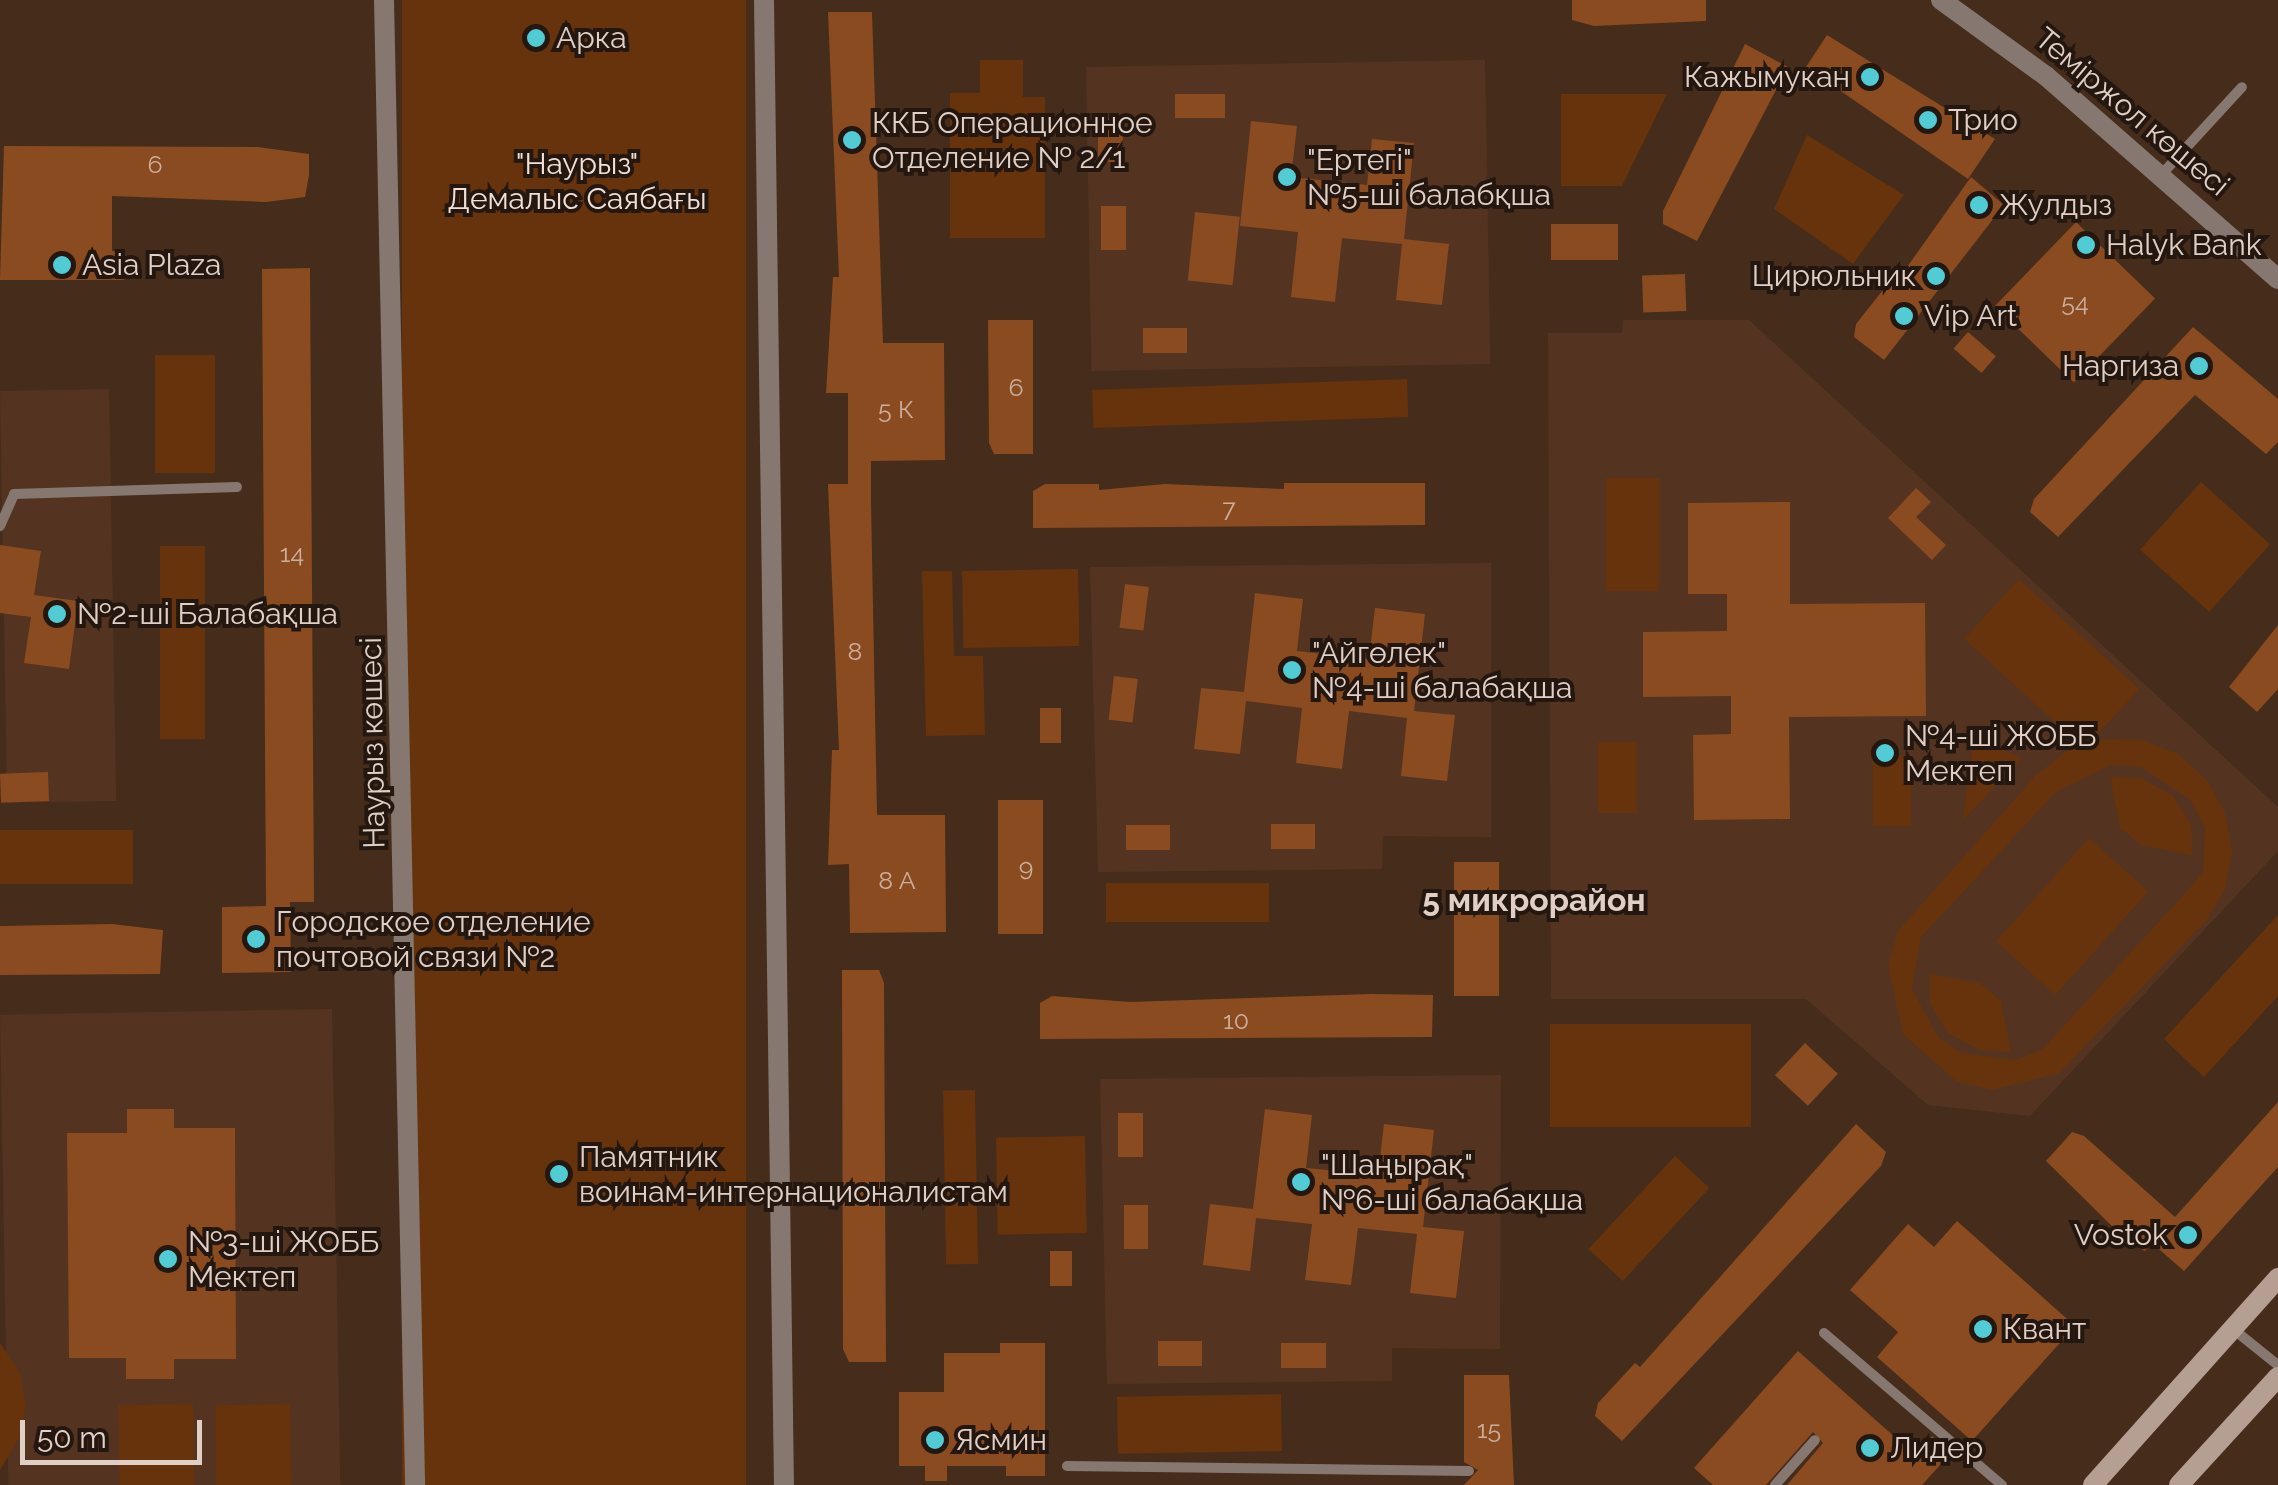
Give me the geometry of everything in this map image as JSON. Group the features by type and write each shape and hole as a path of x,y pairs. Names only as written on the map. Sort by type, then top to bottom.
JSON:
{"main road":[{"path":"2092,1485 2278,1278"},
{"path":"2179,1485 2278,1377"}],"street":[{"name":"Наурыз көшесі","path":"384,0 416,1485"},
{"path":"764,0 784,1485"},
{"name":"Теміржол көшесі","path":"1941,0 2162,174 2278,279"}],"lane":[{"path":"2162,174 2242,87"},
{"path":"0,526 14,494 237,487"},
{"path":"2232,1329 2278,1365"},
{"path":"1824,1333 2002,1485"},
{"path":"1774,1485 1816,1440"},
{"path":"1067,1466 1470,1471"}],"shaded area":[{"name":"\"Ертегі\" №5-ші балабқша","path":"1485,60 1490,364 1091,371 1086,67"},
{"name":"№4-ші ЖОББ Мектеп","path":"1623,320 1749,320 2278,807 2278,851 2030,1116 1928,1105 1806,999 1551,999 1548,333 1622,333"},
{"name":"№2-ші Балабақша","path":"109,389 116,801 7,803 0,391"},
{"name":"\"Айгөлек\" №4-ші балабақша","path":"1491,563 1491,837 1383,836 1382,869 1098,872 1090,567"},
{"name":"№3-ші ЖОББ Мектеп","path":"332,1009 340,1485 8,1485 0,1015"},
{"name":"\"Шаңырақ\" №6-ші балабақша","path":"1501,1075 1500,1349 1392,1348 1392,1381 1107,1384 1100,1079"}],"green space":[{"name":"\"Наурыз\" Демалыс Саябағы","path":"402,0 746,0 746,1485 402,1485"},
{"path":"980,60 1023,60 1023,97 1045,97 1045,238 950,238 950,93 980,93"},
{"path":"1561,94 1667,94 1622,186 1561,186"},
{"path":"1807,135 1904,195 1853,264 1774,209"},
{"path":"155,355 215,355 215,473 155,473"},
{"path":"1407,379 1408,417 1094,428 1092,390"},
{"path":"1606,478 1659,478 1659,591 1606,591"},
{"path":"2201,482 2270,544 2209,612 2140,550"},
{"path":"160,546 205,546 205,739 160,739"},
{"path":"1078,569 1079,646 963,648 962,571"},
{"path":"922,571 952,571 954,656 983,656 985,735 926,736"},
{"path":"2019,579 2139,689 2096,736 2076,741 1964,639"},
{"path":"1974,737 2022,758 1963,820"},
{"path":"2104,739 2142,740 2178,754 2207,780 2225,813 2232,851 2225,889 2206,921 2059,1073 1991,1090 1956,1081 1903,1034 1888,965 1898,931 2037,774 2067,751","holes":["2110,765 2141,767 2191,800 2205,828 2203,873 2042,1050 2016,1060 1961,1053 1938,1037 1912,989 1921,937 2056,792"]},
{"path":"1598,742 1637,742 1637,813 1598,813"},
{"path":"1873,755 1911,755 1911,826 1873,826"},
{"path":"2110,777 2141,778 2173,796 2191,824 2192,855 2141,845 2120,828"},
{"path":"0,830 133,830 133,884 0,884"},
{"path":"2089,838 2148,892 2055,995 1996,941"},
{"path":"1106,883 1269,883 1269,922 1106,922"},
{"path":"2278,915 2278,996 2204,1077 2164,1039"},
{"path":"1930,974 1980,983 2001,1001 2011,1052 1980,1050 1948,1033 1930,1004"},
{"path":"1550,1024 1751,1024 1751,1127 1550,1127"},
{"path":"975,1090 978,1264 946,1265 943,1091"},
{"path":"1085,1136 1087,1233 998,1235 996,1138"},
{"path":"1675,1156 1709,1188 1623,1281 1588,1249"},
{"path":"0,1343 20,1373 26,1404 21,1435 0,1470"},
{"path":"1281,1394 1282,1451 1118,1454 1117,1397"},
{"path":"193,1404 194,1485 119,1485 118,1405"},
{"path":"290,1404 291,1485 216,1485 215,1405"}],"building":[{"path":"1572,0 1706,0 1706,21 1594,26 1572,20"},
{"path":"828,12 872,12 883,343 944,343 945,460 871,461 871,502 877,815 945,815 946,932 850,933 849,864 828,865 832,750 839,750 828,484 848,484 848,393 826,393 833,277 839,277"},
{"path":"1827,35 1995,139 1968,179 1806,67"},
{"path":"1745,44 1788,67 1697,241 1663,224 1663,211"},
{"path":"1175,94 1225,94 1225,118 1175,118"},
{"path":"1098,118 1123,118 1123,162 1098,162"},
{"path":"1251,121 1297,126 1291,177 1367,185 1372,139 1414,143 1404,239 1449,244 1442,305 1396,300 1402,244 1342,238 1335,302 1291,297 1298,232 1240,226"},
{"path":"4,146 258,147 309,154 309,175 305,197 266,202 112,196 112,251 124,251 124,280 0,280"},
{"path":"1971,177 2004,205 1884,360 1854,337 1856,324 1890,281 1895,284"},
{"path":"1101,206 1126,206 1126,250 1101,250"},
{"path":"1195,212 1240,217 1233,285 1188,281"},
{"path":"2076,222 2155,298 2074,383 1995,306"},
{"path":"1551,224 1618,224 1618,260 1551,260"},
{"path":"310,268 314,902 290,902 291,972 222,973 222,907 266,906 262,269"},
{"path":"1685,274 1686,311 1643,312 1642,276"},
{"path":"988,320 1033,320 1033,454 994,454 989,443"},
{"path":"2193,327 2278,399 2278,442 2266,454 2195,395 2058,537 2030,512 2034,499"},
{"path":"1143,328 1187,328 1187,353 1143,353"},
{"path":"1968,332 1996,356 1981,373 1954,349"},
{"path":"1284,483 1425,483 1425,525 1033,528 1033,491 1045,484 1099,484 1099,490 1165,484 1284,489"},
{"path":"1916,488 1931,502 1916,517 1946,545 1932,560 1888,518"},
{"path":"1790,502 1790,604 1925,603 1926,716 1789,717 1790,819 1694,820 1693,735 1731,734 1731,696 1643,697 1643,632 1727,631 1727,594 1688,594 1688,503"},
{"path":"0,545 41,551 34,595 78,601 69,669 24,663 31,617 0,613"},
{"path":"1125,584 1149,587 1143,631 1120,628"},
{"path":"1255,593 1303,599 1297,651 1369,659 1375,608 1425,614 1414,711 1455,715 1447,781 1401,776 1407,718 1349,711 1342,769 1296,763 1302,708 1246,701 1240,754 1194,749 1201,688 1244,692"},
{"path":"2278,625 2278,689 2257,712 2229,687"},
{"path":"1114,676 1138,679 1132,723 1109,720"},
{"path":"1040,708 1061,708 1061,743 1040,743"},
{"path":"48,772 49,801 1,803 0,774"},
{"path":"998,800 1043,800 1043,934 998,934"},
{"path":"1271,824 1315,824 1315,849 1271,849"},
{"path":"1126,825 1170,825 1170,850 1126,850"},
{"path":"1454,862 1499,862 1499,996 1454,996"},
{"path":"112,924 163,930 160,974 0,975 0,926"},
{"path":"842,970 879,970 884,983 886,1362 849,1362 843,1349"},
{"path":"1433,995 1432,1037 1040,1039 1040,1003 1052,996 1130,1002"},
{"path":"1805,1043 1838,1074 1808,1106 1775,1075"},
{"path":"2278,1102 2278,1167 2184,1271 2152,1243 2145,1251 2129,1243 2046,1161 2072,1132 2084,1136 2175,1217"},
{"path":"127,1109 174,1109 174,1128 235,1128 236,1359 174,1359 174,1379 126,1379 126,1358 69,1358 67,1133 127,1133"},
{"path":"1265,1109 1312,1115 1306,1168 1378,1175 1384,1124 1434,1130 1423,1227 1464,1231 1456,1298 1410,1293 1417,1234 1358,1228 1351,1285 1305,1280 1312,1224 1256,1218 1250,1271 1203,1265 1210,1204 1253,1209"},
{"path":"1118,1113 1143,1113 1143,1157 1118,1157"},
{"path":"1856,1124 1886,1152 1881,1166 1622,1441 1595,1416 1598,1403 1635,1363 1640,1367"},
{"path":"1124,1205 1148,1205 1148,1249 1124,1249"},
{"name":"Квант","path":"1957,1221 2075,1326 1972,1441 1877,1357 1898,1332 1850,1290 1908,1224 1934,1247"},
{"path":"1050,1251 1072,1251 1072,1286 1050,1286"},
{"path":"1158,1341 1202,1341 1202,1366 1158,1366"},
{"path":"1000,1343 1045,1343 1045,1476 1006,1476 1006,1466 947,1466 947,1481 925,1481 925,1466 899,1466 899,1392 944,1392 944,1353 1000,1353"},
{"path":"1281,1343 1326,1343 1326,1368 1281,1368"},
{"path":"1798,1351 1915,1455 1932,1436 1951,1453 1922,1485 1787,1485 1823,1443 1813,1432 1766,1485 1713,1485 1694,1468"},
{"path":"1464,1375 1509,1375 1514,1485 1464,1485 1478,1470 1464,1462"}],"place":[{"name":"Арка","path":"536,38"},
{"name":"Кажымукан","path":"1870,77"},
{"name":"Трио","path":"1928,120"},
{"name":"ККБ Операционное Отделение № 2/1","path":"852,140"},
{"name":"\"Ертегі\" №5-ші балабқша","path":"1287,177"},
{"name":"Жулдыз","path":"1979,205"},
{"name":"Halyk Bank","path":"2086,245"},
{"name":"Asia Plaza","path":"62,265"},
{"name":"Цирюльник","path":"1936,276"},
{"name":"Vip Art","path":"1904,316"},
{"name":"Наргиза","path":"2199,366"},
{"name":"№2-ші Балабақша","path":"57,614"},
{"name":"\"Айгөлек\" №4-ші балабақша","path":"1292,670"},
{"name":"№4-ші ЖОББ Мектеп","path":"1885,753"},
{"name":"Городское отделение почтовой связи №2","path":"256,939"},
{"name":"Памятник воинам-интернационалистам","path":"559,1174"},
{"name":"\"Шаңырақ\" №6-ші балабақша","path":"1301,1182"},
{"name":"Vostok","path":"2188,1235"},
{"name":"№3-ші ЖОББ Мектеп","path":"168,1259"},
{"name":"Квант","path":"1983,1329"},
{"name":"Ясмин","path":"935,1440"},
{"name":"Лидер","path":"1870,1448"}],"district":[{"name":"5 микрорайон","path":"1534,900"}]}
